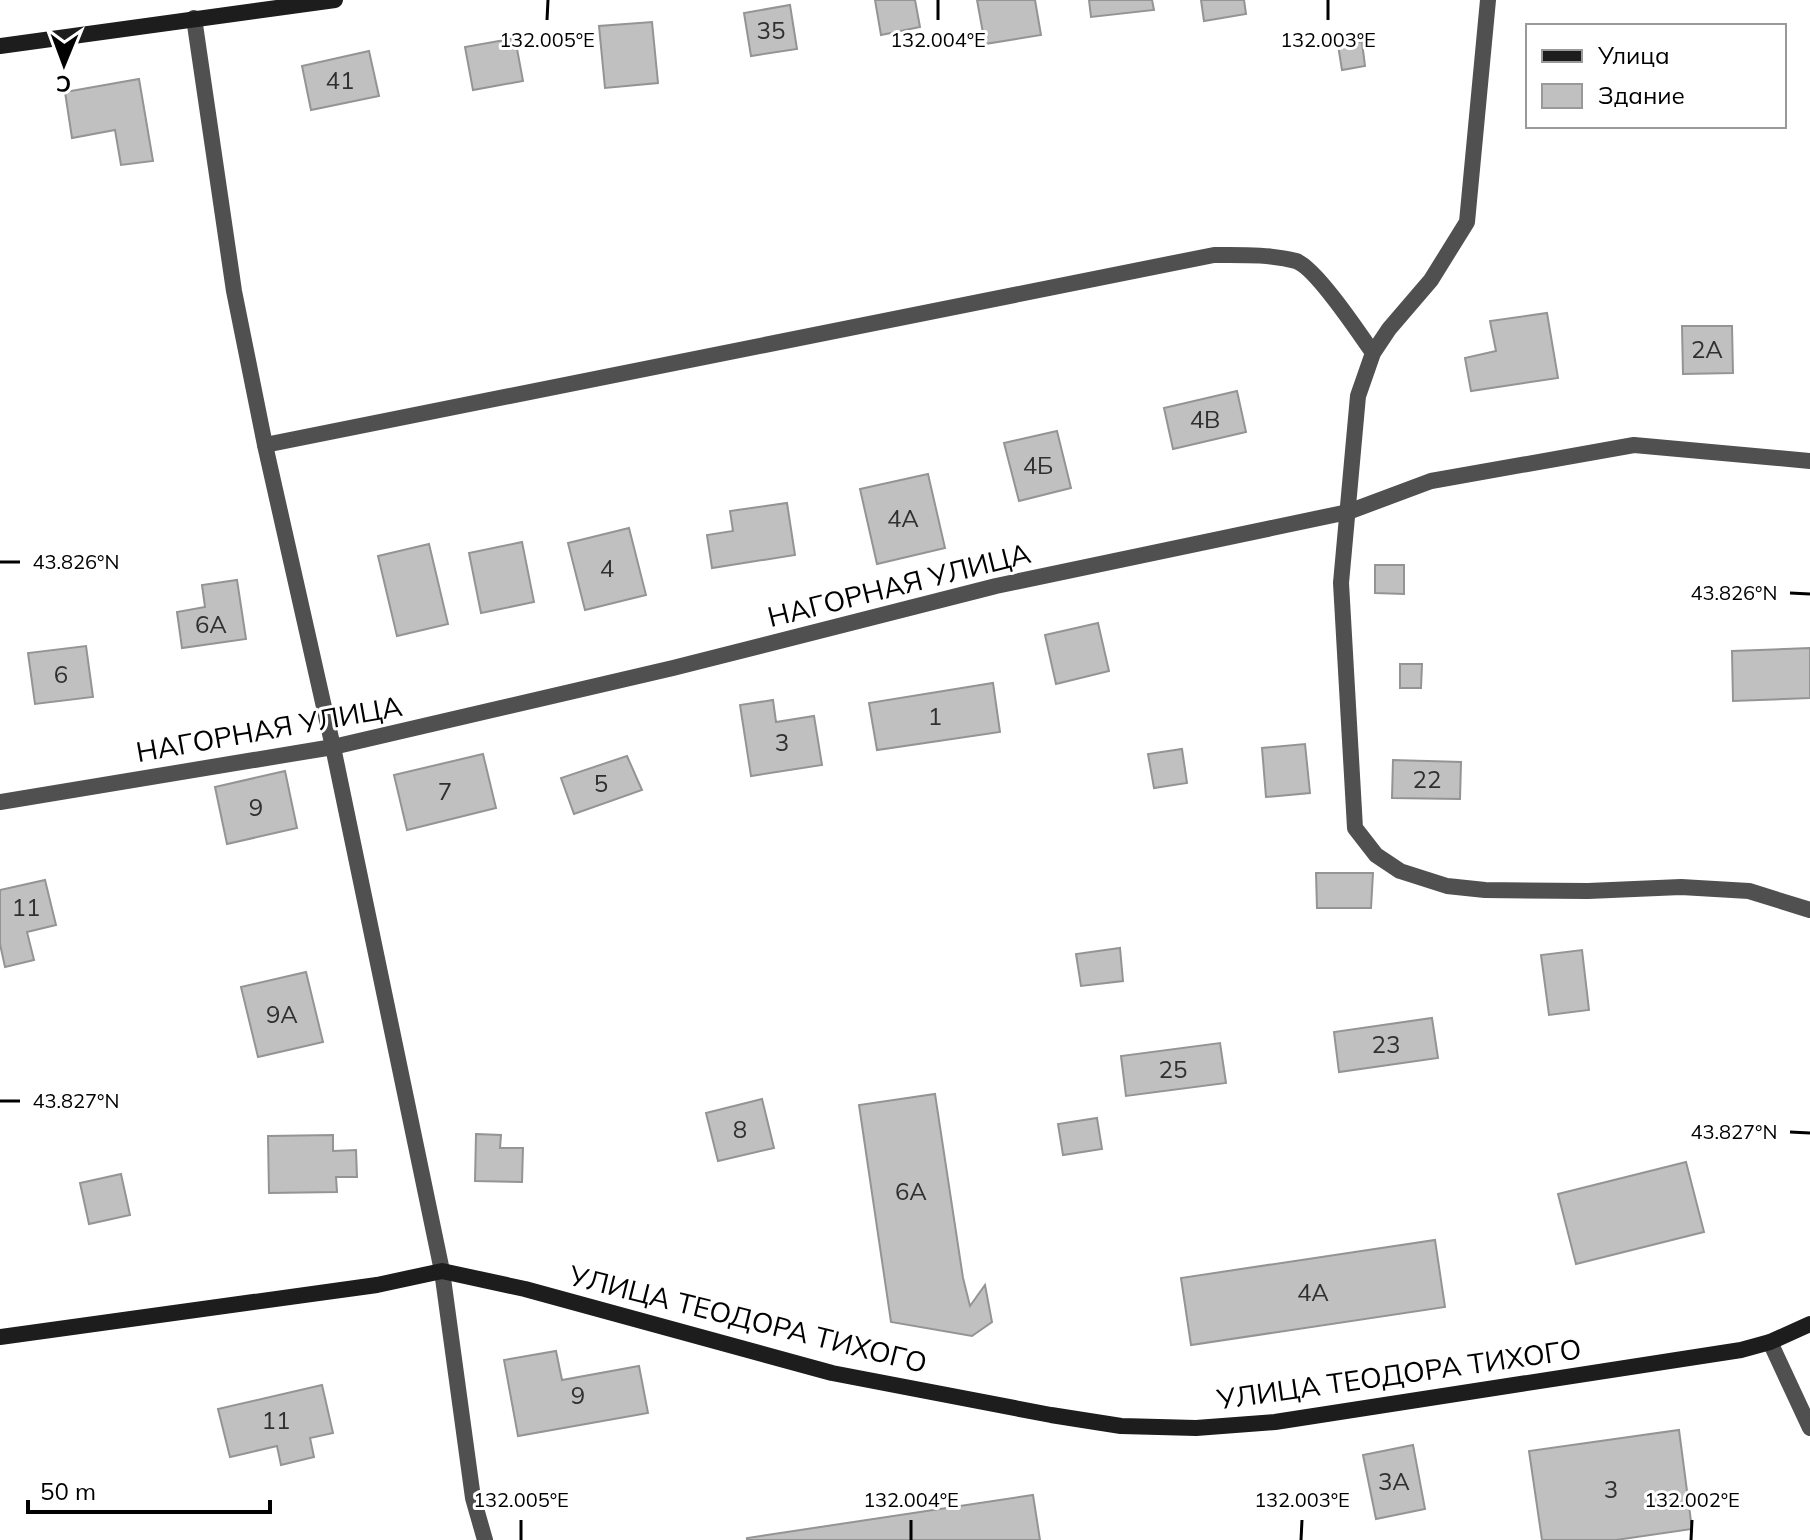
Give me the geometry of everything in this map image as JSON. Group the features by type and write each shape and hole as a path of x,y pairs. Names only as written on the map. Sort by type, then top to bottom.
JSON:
{"street":[{"path":"0,46 335,0"},
{"path":"1488,0 1467,222 1431,280 1389,329 1373,353 1358,396 1341,583 1355,828 1376,855 1400,871 1447,886 1485,890 1588,891 1681,887 1749,891 1810,910"},
{"path":"194,18 234,291 442,1271 473,1498 485,1540"},
{"path":"265,445 1214,255 1258,255 1300,262 1332,295 1373,353"},
{"name":"НАГОРНАЯ УЛИЦА","path":"0,802 333,747 673,668 996,586 1348,512 1431,481 1634,445 1810,461"},
{"name":"УЛИЦА ТЕОДОРА ТИХОГО","path":"0,1337 377,1285 442,1271 525,1289 832,1373 1121,1426 1196,1428 1275,1422 1741,1350 1770,1342 1810,1324"},
{"path":"1770,1342 1810,1428"}],"building":[{"path":"875,0 915,0 920,27 881,35"},
{"path":"977,0 1035,0 1041,35 985,44"},
{"path":"1089,0 1152,0 1154,10 1091,17"},
{"path":"1201,0 1244,0 1246,14 1204,21"},
{"path":"790,5 797,49 751,56 744,13"},
{"path":"652,22 658,83 605,88 599,26"},
{"path":"515,38 523,81 473,90 465,47"},
{"path":"1362,42 1365,66 1342,70 1338,45"},
{"path":"369,51 379,96 311,110 302,66"},
{"path":"139,79 153,161 121,165 115,130 72,138 65,92"},
{"path":"1547,313 1558,378 1471,391 1465,358 1496,351 1490,321"},
{"path":"1682,326 1732,326 1733,373 1683,374"},
{"path":"1237,391 1246,432 1173,449 1164,408"},
{"path":"1057,431 1071,488 1019,501 1004,443"},
{"path":"928,474 945,548 877,564 860,489"},
{"path":"787,503 795,555 712,568 707,535 733,531 730,511"},
{"path":"629,528 646,595 585,610 568,543"},
{"path":"522,542 534,602 481,613 469,553"},
{"path":"429,544 448,624 397,636 378,556"},
{"path":"1375,565 1404,565 1404,594 1375,593"},
{"path":"237,580 246,639 182,648 177,612 205,607 202,585"},
{"path":"1098,623 1109,671 1056,684 1045,635"},
{"path":"86,646 93,697 35,704 28,653"},
{"path":"1810,648 1810,698 1733,701 1732,651"},
{"path":"1400,664 1422,664 1421,688 1400,688"},
{"path":"993,683 1000,732 877,750 869,703"},
{"path":"773,700 776,722 814,716 822,765 751,776 740,705"},
{"path":"1305,744 1310,793 1266,797 1262,748"},
{"path":"1182,749 1187,783 1154,788 1148,754"},
{"path":"483,754 496,808 407,830 394,775"},
{"path":"627,756 642,790 574,814 561,778"},
{"path":"1393,760 1461,762 1460,799 1392,798"},
{"path":"285,771 297,828 227,844 215,787"},
{"path":"1316,873 1373,873 1371,908 1317,908"},
{"path":"45,880 56,925 27,932 34,960 5,967 0,944 0,890"},
{"path":"1120,948 1123,981 1081,986 1076,954"},
{"path":"1582,950 1589,1010 1549,1015 1541,955"},
{"path":"306,972 323,1042 258,1057 241,987"},
{"path":"1432,1018 1438,1058 1339,1072 1334,1032"},
{"path":"1220,1043 1226,1083 1126,1096 1121,1056"},
{"path":"935,1094 970,1306 985,1285 992,1322 972,1336 891,1322 859,1105"},
{"path":"762,1099 774,1148 718,1161 706,1113"},
{"path":"1097,1118 1102,1149 1063,1155 1058,1124"},
{"path":"476,1134 501,1135 500,1148 523,1148 522,1182 475,1181"},
{"path":"333,1135 333,1151 356,1150 357,1177 336,1177 337,1192 269,1193 268,1136"},
{"path":"1686,1162 1704,1232 1576,1264 1558,1194"},
{"path":"121,1174 130,1215 89,1224 80,1183"},
{"path":"1435,1240 1445,1307 1191,1345 1181,1278"},
{"path":"556,1351 562,1380 639,1366 648,1413 518,1436 504,1360"},
{"path":"322,1385 333,1433 310,1438 314,1457 281,1465 277,1446 230,1457 218,1409"},
{"path":"1679,1430 1692,1529 1616,1540 1542,1540 1529,1451"},
{"path":"1413,1445 1425,1509 1376,1519 1363,1455"},
{"path":"1033,1495 1040,1540 747,1540 747,1538"}]}
